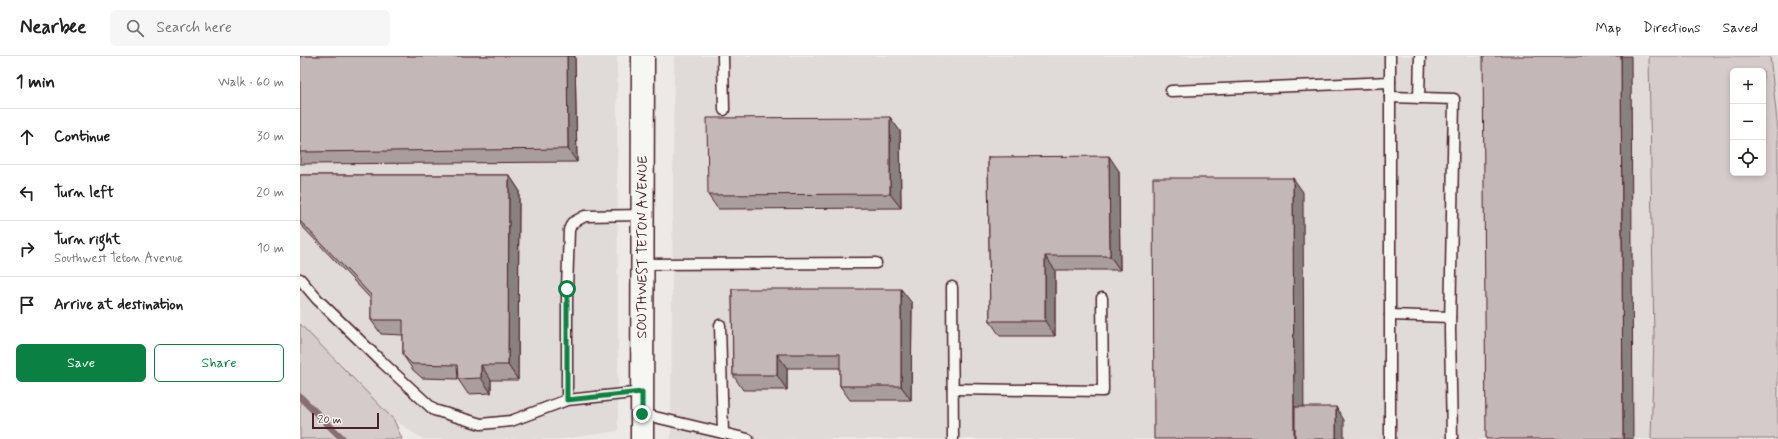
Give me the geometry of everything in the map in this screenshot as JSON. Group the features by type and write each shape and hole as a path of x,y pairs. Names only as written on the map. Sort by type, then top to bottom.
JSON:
{"street":[{"name":"SOUTHWEST TETON AVENUE","path":"642,439 643,56"}],"lane":[{"path":"723,56 724,110"},
{"path":"1390,56 1390,439"},
{"path":"1419,98 1420,56"},
{"path":"1171,91 1390,82"},
{"path":"1390,96 1454,100 1450,317 1452,439"},
{"path":"567,400 567,289 569,230 572,223 585,216 642,215"},
{"path":"642,264 876,263"},
{"path":"300,279 317,299 434,410 481,424 510,421 567,400 642,392"},
{"path":"952,287 953,439"},
{"path":"953,389 1103,391 1102,298"},
{"path":"1390,315 1450,317"},
{"path":"720,325 723,433"},
{"path":"642,414 748,439"}],"shaded area":[{"path":"300,56 617,56 618,431 563,439 423,439 394,420 300,324"},
{"path":"674,56 1649,56 1654,338 1651,439 671,439"},
{"path":"1649,56 1770,56 1778,130 1778,439 1651,439 1654,338"},
{"path":"1770,56 1778,56 1778,130"},
{"path":"300,324 394,420 402,439 300,439"}],"building":[{"path":"300,56 567,56 568,149 300,152"},
{"path":"1483,56 1621,56 1623,439 1486,439"},
{"path":"890,117 890,194 708,195 707,118"},
{"path":"1109,156 1110,256 1045,256 1045,321 990,321 988,157"},
{"path":"300,175 509,175 508,365 481,365 481,378 458,379 457,365 412,364 403,355 403,320 371,320 371,295 300,221"},
{"path":"1153,178 1293,178 1294,439 1154,439"},
{"path":"732,289 901,289 901,386 840,386 840,354 777,354 777,375 733,375"},
{"path":"1295,407 1336,407 1336,439 1295,439"}],"waterway":[{"path":"300,397 343,439"}],"route":[{"path":"567,289 567,400 642,392 642,414"}]}
